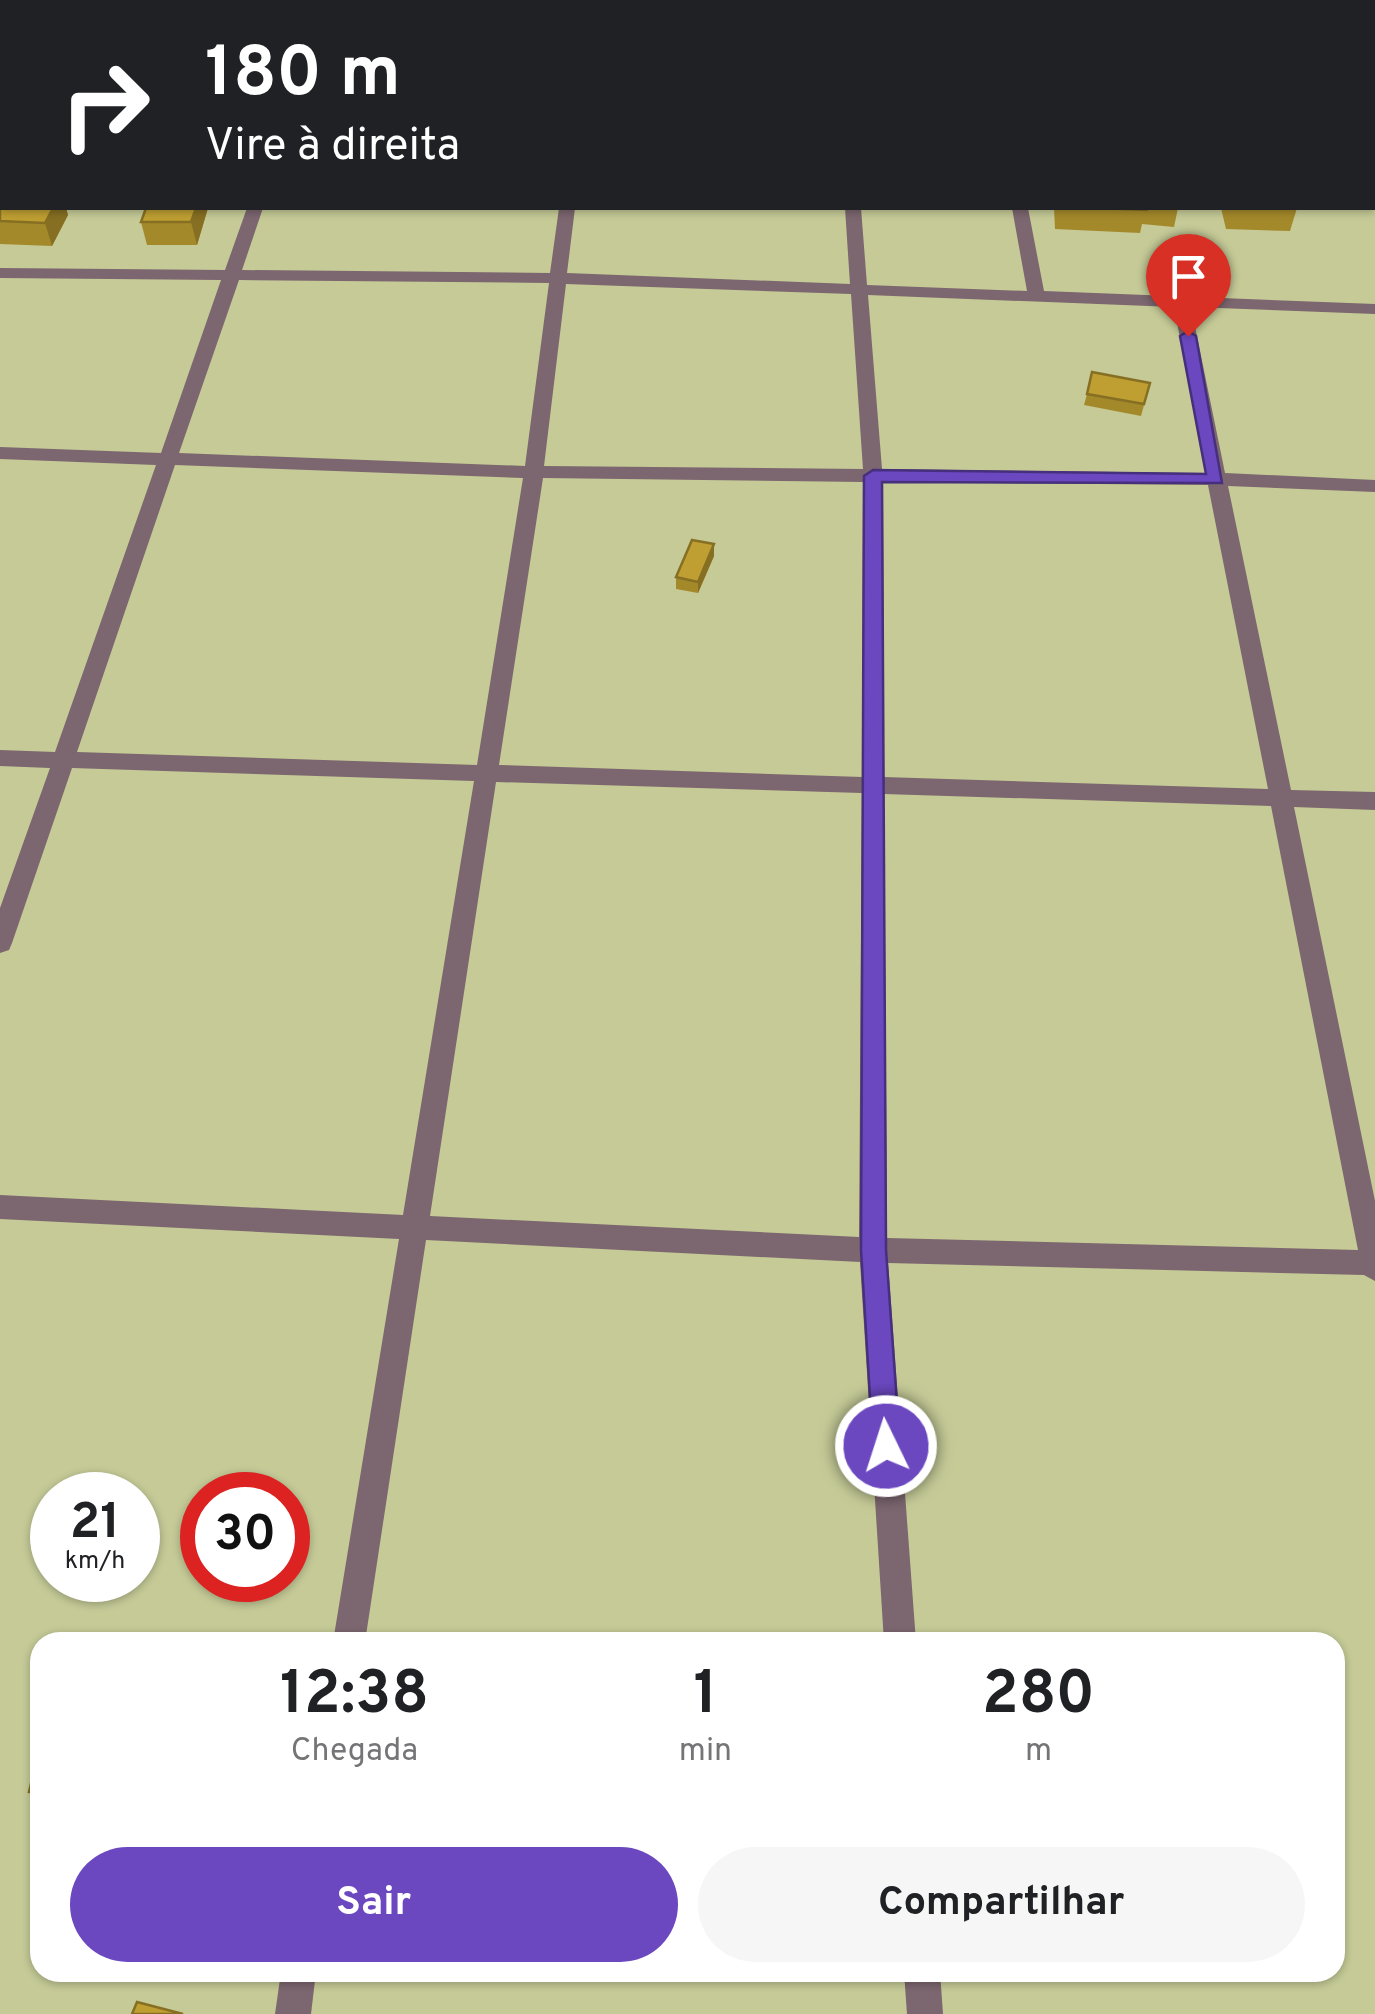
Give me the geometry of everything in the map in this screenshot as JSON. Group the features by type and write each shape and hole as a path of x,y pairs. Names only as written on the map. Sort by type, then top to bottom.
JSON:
{"street":[{"path":"0,942 254,210"},
{"path":"352,1632 534,472 567,210"},
{"path":"853,210 873,476 873,1250 899,1632"},
{"path":"1020,210 1036,294"},
{"path":"0,273 556,278 1375,308"},
{"path":"0,1207 873,1250 1375,1265 1181,300"},
{"path":"0,453 534,472 1216,480 1375,486"},
{"path":"0,758 1375,801"},
{"path":"292,2014 297,1982"},
{"path":"923,1982 925,2014"}],"building":[{"path":"0,210 52,210 45,223 0,221"},
{"path":"145,210 195,210 191,222 141,222"},
{"path":"1092,372 1150,383 1144,404 1087,394"},
{"path":"692,540 714,544 698,582 676,577"},
{"path":"137,2002 183,2014 132,2014"}],"route":[{"path":"886,1446 873,1250 873,476 1216,480 1188,336"}]}
